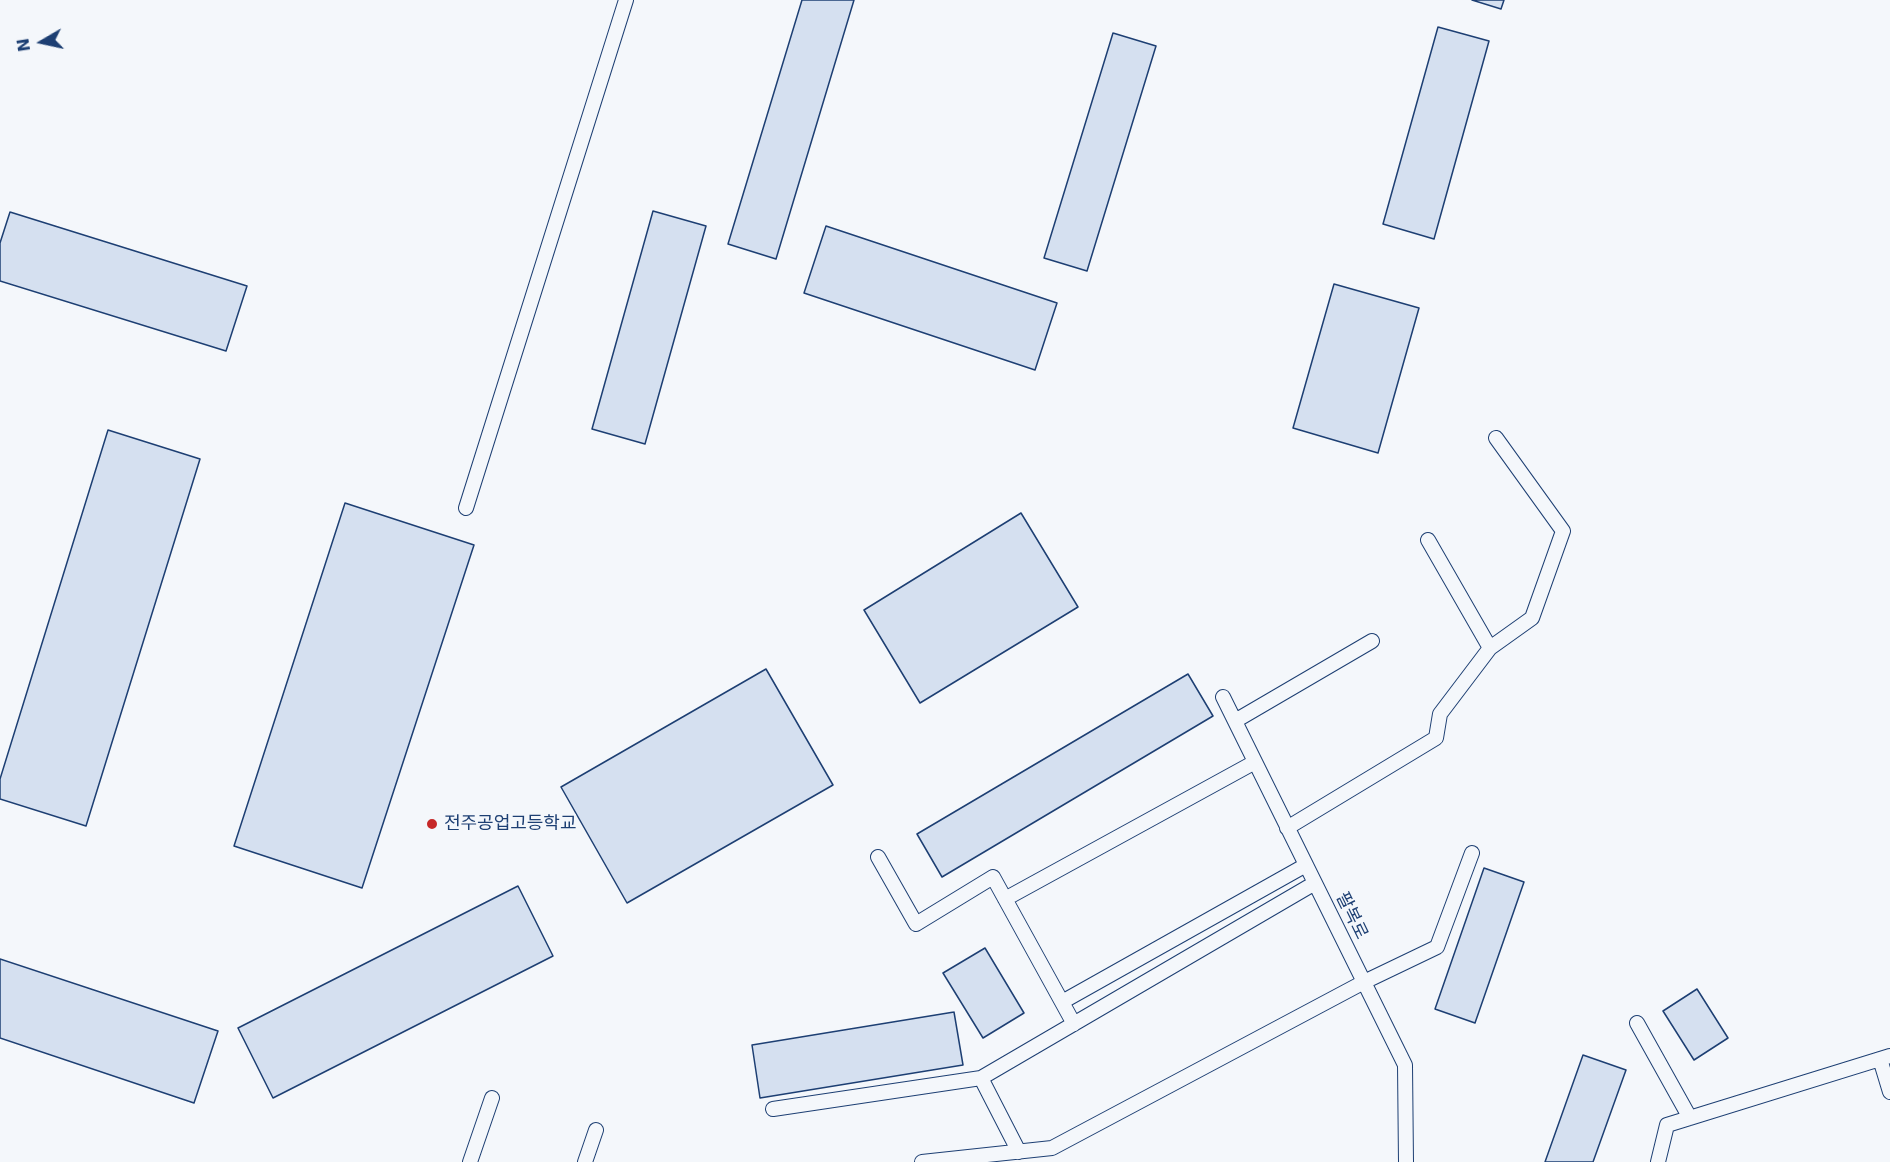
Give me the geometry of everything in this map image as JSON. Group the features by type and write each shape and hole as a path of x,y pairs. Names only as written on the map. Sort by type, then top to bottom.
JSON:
{"lane":[{"path":"466,508 626,0"},
{"path":"1287,828 1436,738 1440,714 1490,648 1532,618 1563,531 1496,438"},
{"path":"1428,540 1490,648"},
{"path":"1235,721 1372,641"},
{"name":"팔복로","path":"1223,697 1405,1065 1406,1162"},
{"path":"1005,899 1255,762"},
{"path":"922,1162 1052,1148 1364,982 1437,947 1472,853"},
{"path":"878,857 916,924 993,876 1074,1024"},
{"path":"1062,1002 1306,865"},
{"path":"772,1110 981,1078 1315,883"},
{"path":"1637,1023 1690,1118"},
{"path":"1658,1162 1667,1125 1885,1058 1890,1092"},
{"path":"981,1078 1019,1152"},
{"path":"470,1162 492,1098"},
{"path":"585,1162 596,1130"}],"building":[{"path":"802,0 854,0 776,259 728,244"},
{"path":"1472,0 1504,0 1501,9"},
{"path":"1438,27 1489,41 1434,239 1383,224"},
{"path":"1113,33 1156,46 1087,271 1044,258"},
{"path":"653,211 706,226 645,444 592,429"},
{"path":"10,212 247,286 226,351 0,281 0,243"},
{"path":"826,226 1057,303 1035,370 804,293"},
{"path":"1334,284 1419,308 1378,453 1293,428"},
{"path":"108,430 200,459 86,826 0,799 0,779"},
{"path":"345,503 474,545 362,888 234,846"},
{"path":"1021,513 1078,607 920,703 864,610"},
{"path":"766,669 833,785 627,903 561,787"},
{"path":"1188,674 1213,716 942,877 917,834"},
{"path":"1484,868 1524,882 1475,1023 1435,1009"},
{"path":"518,886 553,956 273,1098 238,1028"},
{"path":"985,948 1024,1013 983,1038 943,973"},
{"path":"0,959 218,1031 194,1103 0,1038"},
{"path":"1697,989 1728,1038 1694,1060 1663,1011"},
{"path":"954,1012 963,1065 760,1098 752,1045"},
{"path":"1583,1055 1626,1070 1593,1162 1545,1162"}],"place":[{"name":"전주공업고등학교","path":"432,824"}]}
